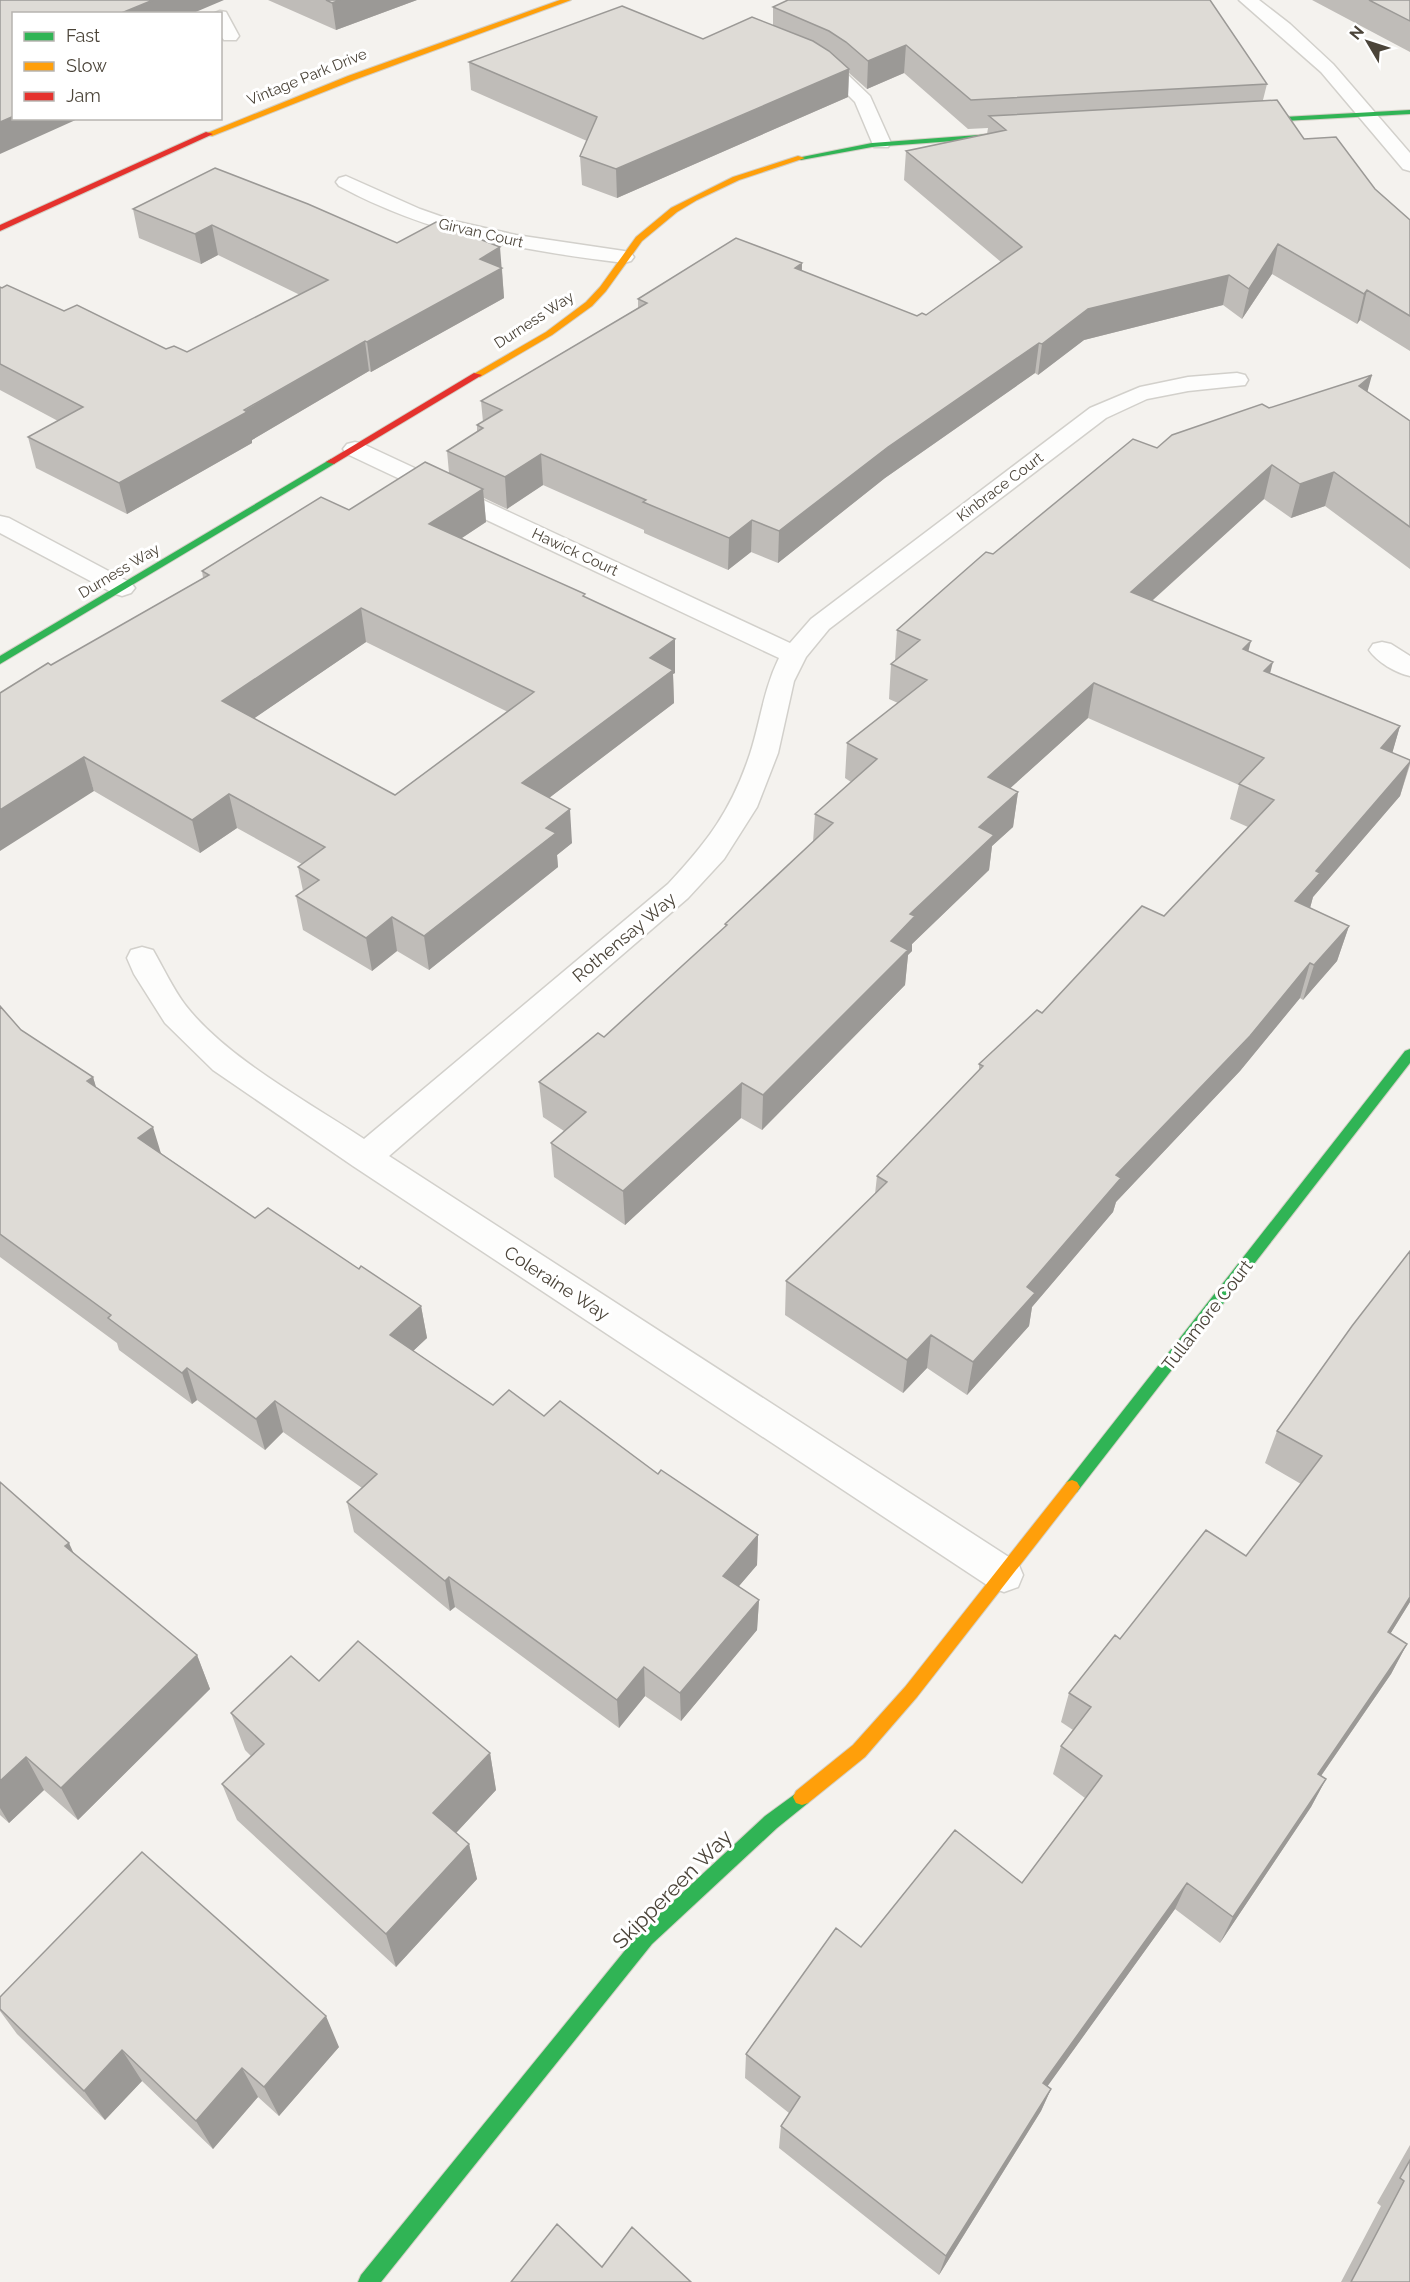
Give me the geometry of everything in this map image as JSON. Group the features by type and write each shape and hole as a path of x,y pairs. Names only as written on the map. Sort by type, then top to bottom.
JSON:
{"street":[{"name":"Vintage Park Drive","path":"0,228 183,145 300,97 476,30 567,0"},
{"path":"1248,0 1284,28 1327,68 1410,165"},
{"path":"205,1 216,12"},
{"path":"222,21 230,36"},
{"path":"794,54 842,79 862,100 881,143"},
{"path":"1236,122 1410,112"},
{"name":"Durness Way","path":"0,661 572,318 598,295 624,257 646,233 681,206 732,180 784,162 881,143 1037,133"},
{"name":"Girvan Court","path":"346,182 390,206 472,234 541,247 624,257"},
{"name":"Kinbrace Court","path":"794,655 820,624 1098,412 1140,394 1188,384 1237,380"},
{"name":"Hawick Court","path":"355,449 794,655"},
{"path":"0,523 122,588"},
{"path":"1382,650 1410,668"},
{"name":"Rothensay Way","path":"365,1157 678,891 714,852 743,807 764,753 781,681 794,655"},
{"name":"Coleraine Way","path":"142,958 149,974 176,1015 224,1062 365,1157 1004,1575"},
{"name":"Tullamore Court","path":"1004,1575 1410,1054"},
{"name":"Skippereen Way","path":"368,2282 646,1938 771,1822 859,1751 911,1692 1004,1575"}],"building":[{"path":"0,0 153,0 124,12 12,12 12,117 0,122"},
{"path":"788,0 1210,0 1267,84 971,100 906,45 868,61 829,31 773,7"},
{"path":"1369,0 1410,0 1410,21"},
{"path":"622,6 703,39 752,17 813,41 829,51 849,69 616,169 580,156 597,117 469,62"},
{"path":"1277,100 1304,139 1336,137 1375,189 1410,220 1410,316 1367,290 1364,294 1278,244 1249,289 1229,275 1088,309 1042,344 1039,343 888,447 779,531 752,520 729,538 643,502 646,500 541,454 505,477 447,451 483,428 477,425 502,410 481,401 647,303 638,299 736,238 802,263 795,268 917,316 922,313 926,315 1022,247 906,151 1006,130 989,116"},
{"path":"215,168 308,204 397,243 436,222 500,247 480,259 502,268 367,342 365,341 244,410 247,412 119,483 28,437 83,407 0,364 0,287 7,285 64,311 77,305 166,349 174,346 187,352 328,280 212,225 195,234 133,209"},
{"path":"1372,375 1359,386 1410,421 1410,527 1334,472 1300,484 1272,465 1131,592 1251,641 1243,649 1273,662 1264,671 1400,726 1381,748 1410,760 1410,762 1316,871 1320,873 1295,901 1349,926 1314,965 1310,963 1250,1036 1116,1175 1121,1178 1027,1287 1035,1293 973,1362 931,1335 907,1360 786,1281 887,1182 877,1176 983,1066 979,1064 1037,1010 1042,1013 1142,906 1164,916 1274,800 1239,784 1264,758 1094,683 988,777 1018,792 979,827 994,835 910,914 915,916 891,941 908,950 763,1095 742,1083 623,1191 551,1143 586,1112 539,1082 598,1033 604,1037 727,925 725,924 833,823 815,814 877,759 847,743 927,680 891,664 920,640 897,630 986,552 993,554 1133,439 1157,448 1172,435 1262,404 1269,408"},
{"path":"425,462 483,489 429,524 585,594 583,596 675,639 650,658 673,670 522,783 570,809 546,828 556,833 424,936 392,917 366,938 296,896 319,880 298,867 325,847 229,794 192,820 84,757 0,810 0,693 48,663 51,665 209,575 202,571 321,497 349,510","holes":["361,608 534,692 395,795 222,701"]},
{"path":"0,1006 21,1030 93,1077 87,1081 153,1127 138,1138 255,1218 268,1208 359,1269 361,1266 421,1306 390,1335 493,1405 509,1390 544,1416 560,1401 658,1474 661,1470 758,1535 723,1576 759,1600 680,1693 644,1667 617,1700 449,1577 445,1581 347,1502 377,1474 275,1401 256,1419 187,1368 182,1373 108,1318 111,1315 0,1234"},
{"path":"1410,1251 1410,1597 1388,1632 1407,1644 1318,1774 1326,1779 1233,1917 1187,1883 1043,2083 1051,2089 946,2256 781,2126 800,2097 746,2054 836,1928 861,1947 955,1830 1022,1883 1102,1776 1061,1746 1091,1707 1069,1693 1115,1635 1120,1639 1206,1530 1246,1556 1322,1456 1277,1431 1352,1326"},
{"path":"0,1482 69,1543 65,1546 197,1655 61,1788 26,1757 0,1781"},
{"path":"358,1641 490,1753 433,1813 469,1844 386,1934 222,1784 264,1744 231,1713 291,1656 319,1681"},
{"path":"142,1852 326,2016 264,2087 242,2068 196,2121 122,2050 84,2091 0,2009 0,1997"},
{"path":"1410,2160 1410,2282 1351,2282 1404,2181 1400,2178"},
{"path":"557,2224 602,2267 632,2227 691,2282 511,2282"}],"traffic: fast":[{"path":"1245,121 1410,112"},
{"path":"801,158 872,145 1019,134"},
{"path":"0,661 331,462"},
{"path":"1072,1487 1410,1054"},
{"path":"368,2282 646,1938 771,1822 802,1797"}],"traffic: slow":[{"path":"209,134 351,78 567,0"},
{"path":"477,375 549,333 589,304 603,289 639,239 674,210 736,178 801,158"},
{"path":"802,1797 859,1751 911,1692 1072,1487"}],"traffic: jam":[{"path":"0,228 209,134"},
{"path":"331,462 477,375"}]}
